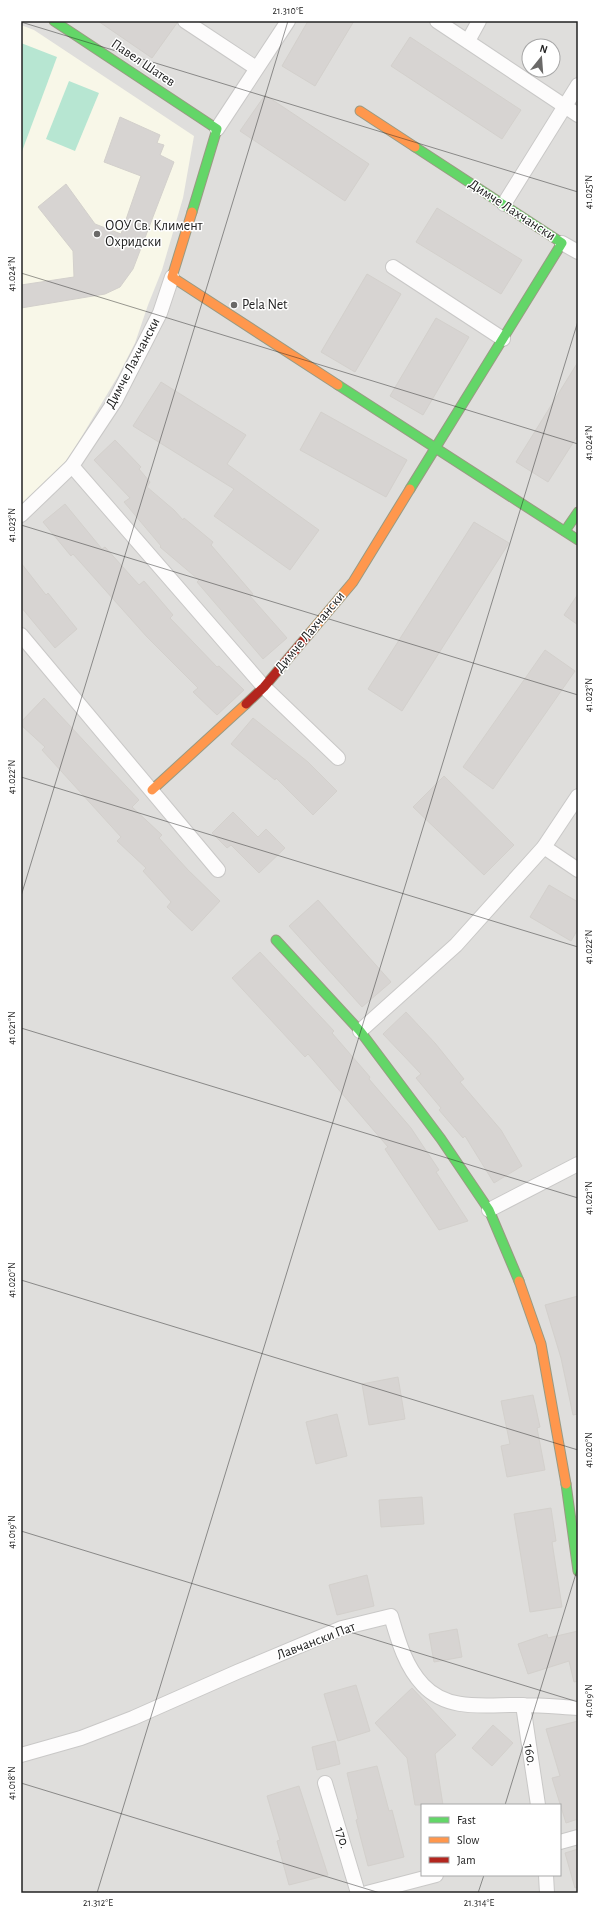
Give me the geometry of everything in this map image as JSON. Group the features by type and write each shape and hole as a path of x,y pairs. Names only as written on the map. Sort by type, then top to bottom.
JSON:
{"street":[{"name":"Павел Шатев","path":"54,21 217,129"},
{"path":"185,21 256,68"},
{"name":"Димче Лахчански","path":"21,515 72,466 127,380 160,313 217,129 288,21"},
{"path":"437,21 578,115"},
{"path":"468,41 479,21"},
{"path":"504,204 578,85"},
{"name":"Димче Лахчански","path":"152,790 264,688 353,582 562,243 360,111"},
{"path":"562,243 578,252"},
{"path":"393,267 503,339"},
{"path":"172,277 578,540"},
{"path":"72,466 264,688 338,758"},
{"path":"566,531 578,512"},
{"path":"21,635 218,870"},
{"path":"360,1030 456,945 544,847 578,796"},
{"path":"544,847 578,870"},
{"path":"276,940 360,1030 441,1139 489,1210 516,1272 541,1344 563,1462 578,1571"},
{"path":"489,1210 571,1169 578,1164"},
{"name":"Лавчански Пат","path":"21,1755 81,1738 133,1718 236,1672 342,1628 391,1616 401,1647 411,1668 423,1685 438,1696 459,1705 486,1707 523,1705 578,1708"},
{"name":"160.","path":"523,1705 538,1804"},
{"name":"170.","path":"325,1783 358,1893"},
{"path":"561,1842 578,1837"},
{"path":"367,1893 432,1876"},
{"path":"546,1876 547,1893"}],"shaded area":[{"path":"21,21 578,21 578,1893 21,1893"},
{"name":"ООУ Св. Климент Охридски","path":"21,25 34,30 194,136 183,198 162,270 135,343 118,376 70,456 27,509 21,501"}],"green space":[{"path":"21,43 57,57 21,154"},
{"path":"69,81 99,93 75,151 46,139"}],"building":[{"path":"98,21 177,21 177,23 152,58"},
{"path":"308,21 354,21 315,86 282,66"},
{"path":"410,37 521,110 502,139 391,66"},
{"path":"265,95 369,164 345,201 240,131"},
{"path":"120,117 160,135 157,143 164,145 160,155 174,162 133,269 120,287 105,294 21,308 21,285 74,277 73,251 38,207 66,184 95,224 121,234 141,176 104,162"},
{"path":"437,208 522,260 501,294 416,242"},
{"path":"367,274 401,294 355,372 321,352"},
{"path":"436,318 469,337 423,415 390,396"},
{"path":"578,362 578,435 548,482 516,462"},
{"path":"161,382 246,435 227,464 319,530 290,570 214,516 234,489 133,426"},
{"path":"321,412 407,460 386,497 300,450"},
{"path":"115,440 141,467 139,469 150,482 147,487 174,510 183,520 184,518 213,542 211,545 253,594 250,596 287,638 263,659 197,582 199,580 160,547 161,546 124,502 130,498 94,460"},
{"path":"65,504 102,549 105,547 139,585 144,581 173,615 170,618 217,667 219,666 244,690 217,715 193,692 198,688 147,637 73,554 71,556 43,522"},
{"path":"474,522 509,543 402,711 368,689"},
{"path":"21,563 46,595 48,593 77,629 55,648 21,607"},
{"path":"578,594 578,625 564,615"},
{"path":"545,650 575,671 493,789 463,767"},
{"path":"44,698 139,800 132,807 162,835 159,838 188,870 220,901 192,931 167,907 171,902 143,871 146,868 117,841 121,837 42,750 45,747 21,725 21,722"},
{"path":"253,718 308,762 337,791 313,815 276,778 275,780 231,744"},
{"path":"444,776 514,845 484,875 413,807"},
{"path":"233,812 258,837 266,829 285,848 259,873 231,845 227,848 212,833"},
{"path":"549,885 578,902 578,929 571,941 530,917"},
{"path":"318,900 391,982 362,1007 289,926"},
{"path":"260,952 334,1031 332,1033 411,1128 439,1170 436,1172 468,1221 439,1230 385,1149 388,1147 308,1054 305,1057 232,978"},
{"path":"406,1012 435,1043 464,1079 460,1082 501,1130 522,1166 494,1183 465,1136 463,1138 439,1110 441,1108 416,1078 421,1074 383,1034"},
{"path":"578,1296 578,1414 573,1415 561,1358 545,1305"},
{"path":"398,1377 405,1419 369,1425 362,1384"},
{"path":"533,1395 540,1427 537,1428 545,1470 507,1477 501,1446 510,1444 501,1401"},
{"path":"337,1414 347,1456 316,1464 306,1422"},
{"path":"422,1497 424,1524 381,1527 379,1500"},
{"path":"551,1508 556,1541 552,1542 562,1607 530,1612 514,1514"},
{"path":"367,1575 374,1606 337,1615 329,1585"},
{"path":"457,1629 462,1657 434,1662 429,1634"},
{"path":"578,1631 578,1681 574,1682 569,1661 528,1674 518,1644 547,1634 548,1638"},
{"path":"356,1685 370,1731 338,1741 324,1694"},
{"path":"412,1688 456,1735 435,1754 443,1804 415,1805 407,1758 375,1723"},
{"path":"578,1721 578,1819 566,1823 552,1778 560,1776 546,1729"},
{"path":"493,1725 513,1743 492,1766 472,1748"},
{"path":"335,1741 340,1764 317,1770 312,1747"},
{"path":"377,1766 389,1811 392,1810 404,1857 368,1866 356,1820 358,1819 347,1773"},
{"path":"299,1786 328,1875 289,1885 277,1841 280,1840 267,1796"},
{"path":"578,1849 578,1887 575,1888 565,1853"}],"traffic: fast":[{"path":"54,21 217,129 192,212"},
{"path":"410,489 562,243 415,147"},
{"path":"338,385 578,540"},
{"path":"565,531 578,512"},
{"path":"276,940 360,1031 441,1139 489,1210 519,1281"},
{"path":"566,1484 578,1571"}],"traffic: slow":[{"path":"360,111 415,147"},
{"path":"192,212 172,277 338,385"},
{"path":"309,634 353,582 410,489"},
{"path":"152,790 246,704"},
{"path":"519,1281 541,1344 566,1484"}],"traffic: jam":[{"path":"246,704 264,687 309,634"}],"place":[{"name":"ООУ Св. Климент Охридски","path":"97,234"},
{"name":"Pela Net","path":"234,305"}]}
